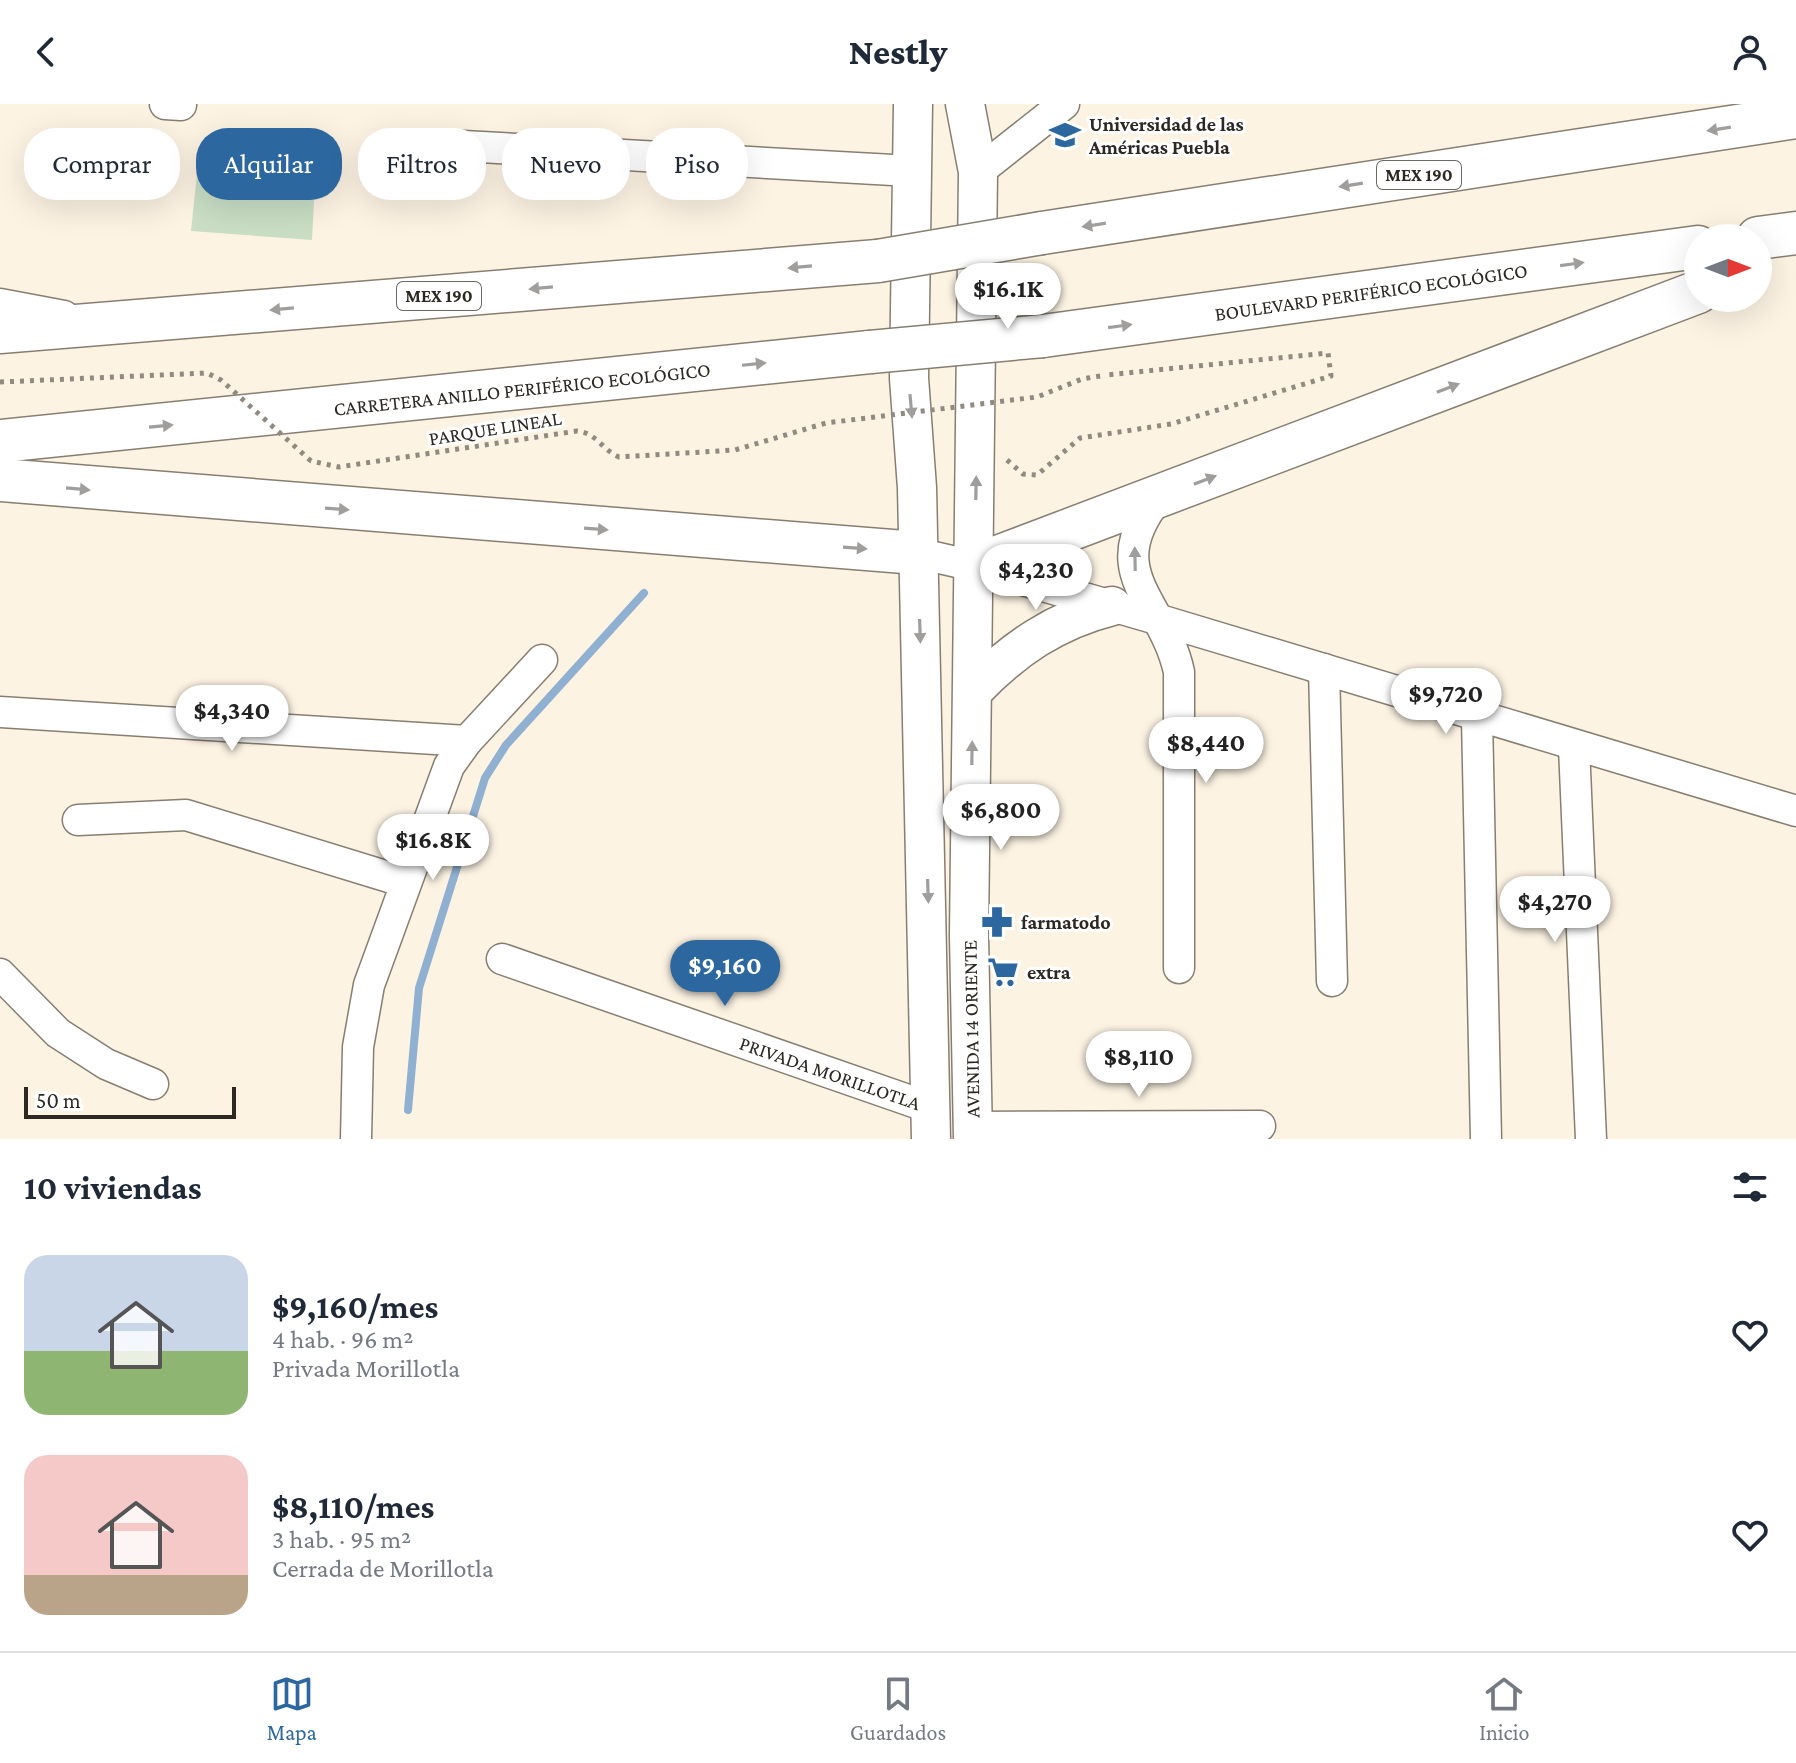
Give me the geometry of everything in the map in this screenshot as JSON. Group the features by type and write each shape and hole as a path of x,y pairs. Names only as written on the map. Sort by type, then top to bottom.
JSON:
{"highway":[{"name":"MEX 190","path":"0,332 878,261 1796,117"},
{"name":"BOULEVARD PERIFÉRICO ECOLÓGICO","path":"1043,336 1684,249"},
{"path":"974,566 1684,297"},
{"name":"CARRETERA ANILLO PERIFÉRICO ECOLÓGICO","path":"0,441 1043,336"},
{"path":"0,480 917,553"}],"main road":[{"name":"AVENIDA 14 ORIENTE","path":"913,104 909,378 916,474 931,1124"},
{"name":"AVENIDA 14 ORIENTE","path":"965,104 978,172 969,935 973,1133"},
{"path":"973,691 1013,652 1036,636 1086,612 1112,606"},
{"path":"929,935 969,935"}],"street":[{"path":"165,104 181,105"},
{"path":"978,172 1034,116 1064,104"},
{"path":"486,147 911,171"},
{"path":"0,304 110,323"},
{"path":"1158,498 1142,522 1134,549 1139,588 1160,620 1179,672 1179,968"},
{"path":"917,553 974,566 1160,620 1477,718 1796,811"},
{"path":"356,1139 361,1032 369,985 449,766 467,741 542,660"},
{"path":"1324,669 1332,981"},
{"path":"0,712 467,741"},
{"path":"1477,718 1486,1139"},
{"path":"1574,747 1591,1139"},
{"path":"78,820 186,815 405,882"},
{"name":"PRIVADA MORILLOTLA","path":"502,959 931,1124"},
{"path":"0,974 58,1033 106,1064 153,1084"},
{"path":"973,1133 1152,1133 1260,1126"}],"path":[{"name":"PARQUE LINEAL","path":"0,382 207,373 221,380 311,461 339,467 577,431 594,435 619,457 714,453 826,423 1037,397 1082,379 1106,375"}],"green space":[{"path":"196,184 196,200 314,200 312,240 191,231"}],"waterway":[{"path":"408,1110 419,988 485,778 506,745 644,593"}],"place":[{"name":"Universidad de las Américas Puebla","path":"1065,135"},
{"name":"farmatodo","path":"997,922"},
{"name":"extra","path":"1003,972"}]}
